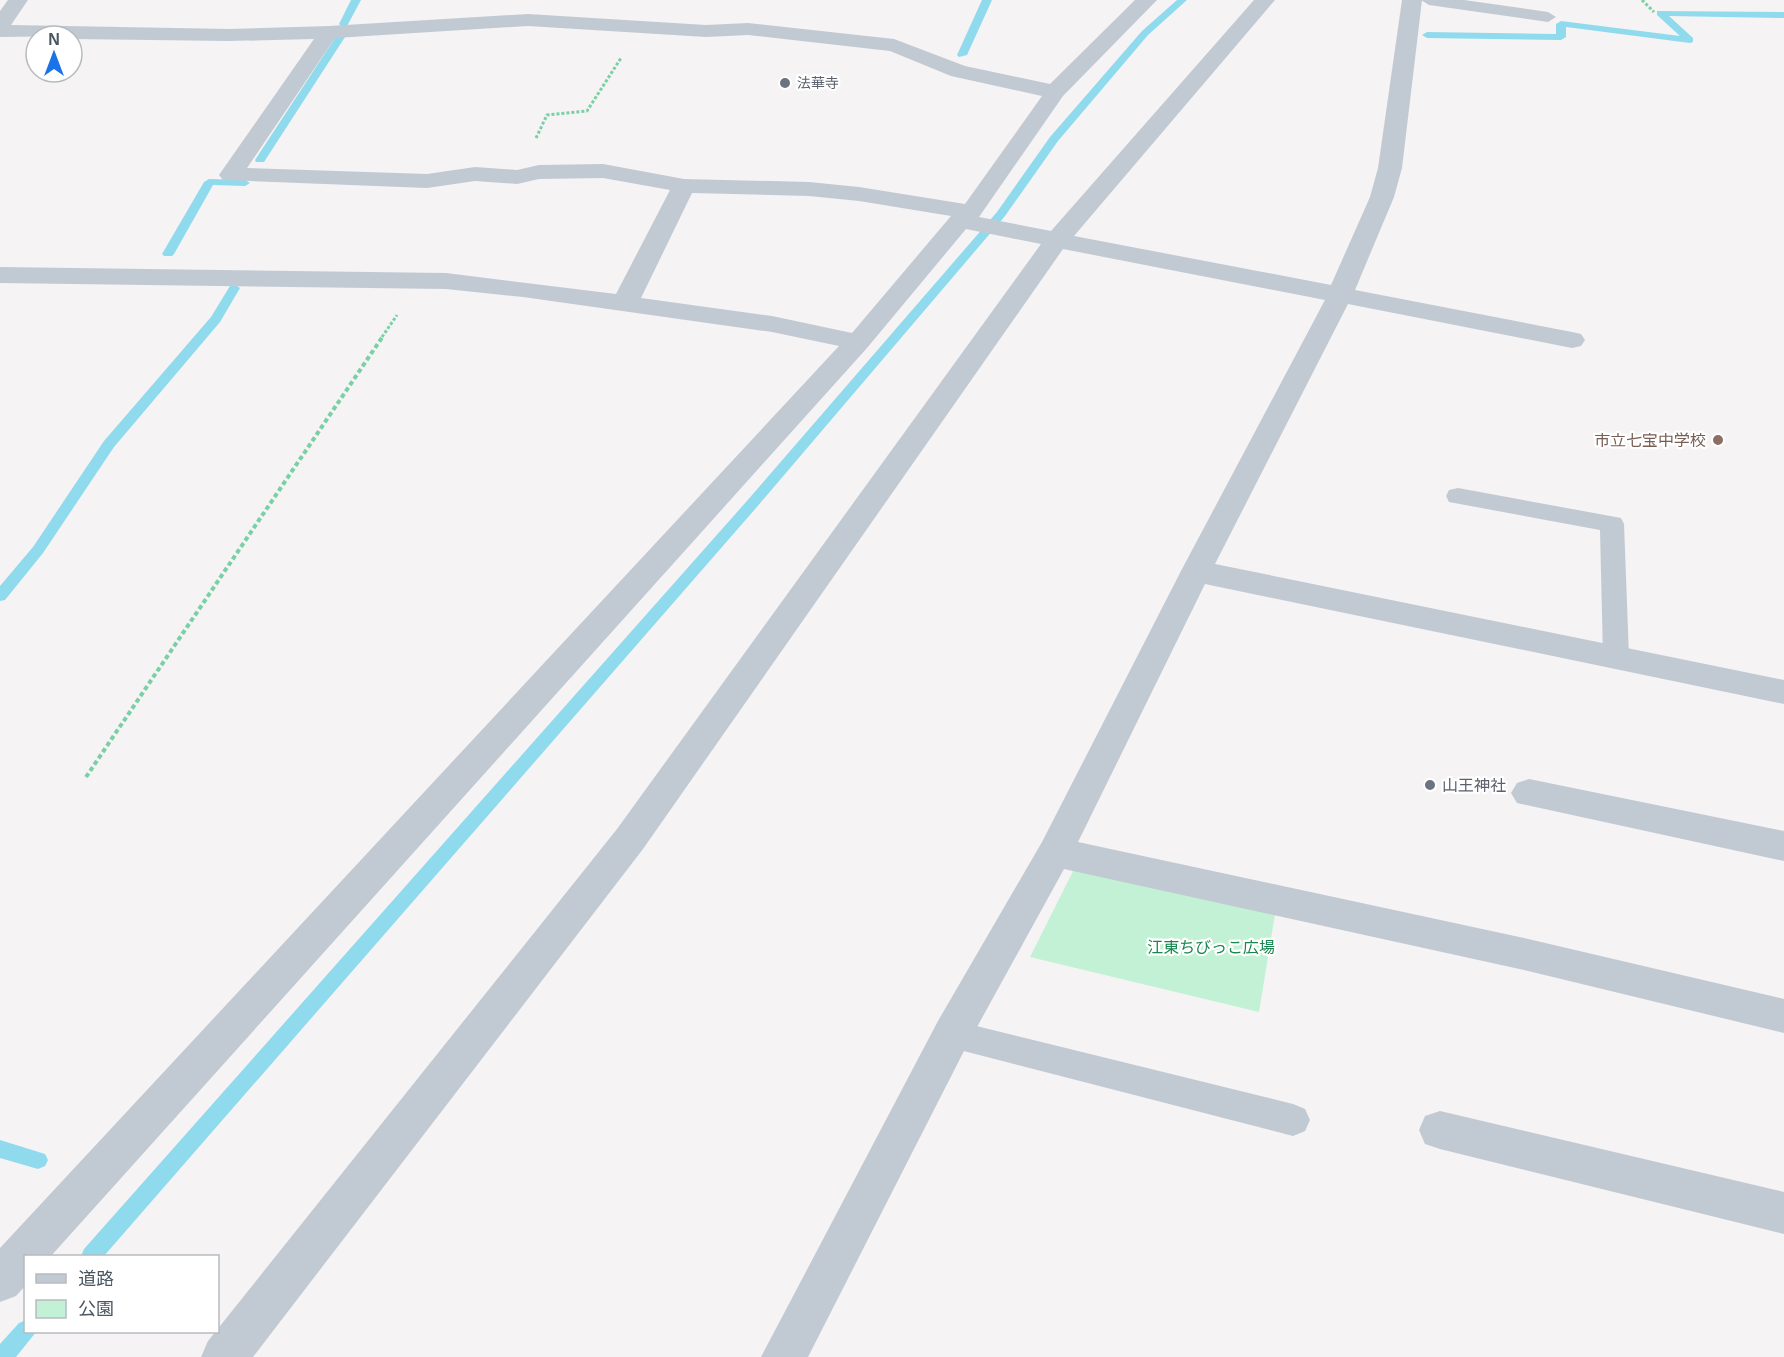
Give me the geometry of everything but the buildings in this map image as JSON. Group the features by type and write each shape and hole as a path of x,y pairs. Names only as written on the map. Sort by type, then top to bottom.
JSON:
{"street":[{"path":"0,25 18,0"},
{"path":"0,1280 858,342 968,219 1054,92 1147,0"},
{"path":"224,1357 630,839 1057,240 1265,0"},
{"path":"784,1357 952,1034 1055,852 1196,571 1338,297 1382,197 1390,168 1411,2"},
{"path":"0,31 230,35 329,32 532,10 640,27 705,31 748,29 894,45 959,70 1054,92"},
{"path":"329,32 231,175 427,181 475,174 517,177 540,172 603,171 684,186 809,189 859,194 968,219 1005,230 1338,297 1572,340"},
{"path":"626,303 684,186"},
{"path":"0,275 420,280 523,289 626,303 771,324 858,342"},
{"path":"1196,571 1784,692"},
{"path":"1529,793 1784,846"},
{"path":"1055,852 1524,954 1784,1016"},
{"path":"1440,1130 1784,1213"}],"lane":[{"path":"1411,2 1548,17"},
{"path":"1458,496 1612,524 1616,657"},
{"path":"952,1034 1293,1120"}],"path":[{"path":"1642,0 1654,12"},
{"path":"517,177 547,115 587,111 640,27"},
{"path":"86,777 420,280"}],"green space":[{"name":"江東ちびっこ広場","path":"1075,867 1276,908 1259,1012 1030,957"}],"waterway":[{"path":"344,24 356,0"},
{"path":"962,55 987,0"},
{"path":"92,1255 751,505 1001,214 1054,139 1145,33 1182,0"},
{"path":"1427,35 1561,37 1561,24 1690,40 1660,13 1784,15"},
{"path":"260,160 340,37"},
{"path":"168,254 209,182 245,183"},
{"path":"0,596 38,550 109,444 216,319 234,288"},
{"path":"0,1149 38,1160"},
{"path":"2,1357 24,1332"}],"place":[{"name":"法華寺","path":"785,83"},
{"name":"市立七宝中学校","path":"1718,440"},
{"name":"山王神社","path":"1430,785"}]}
